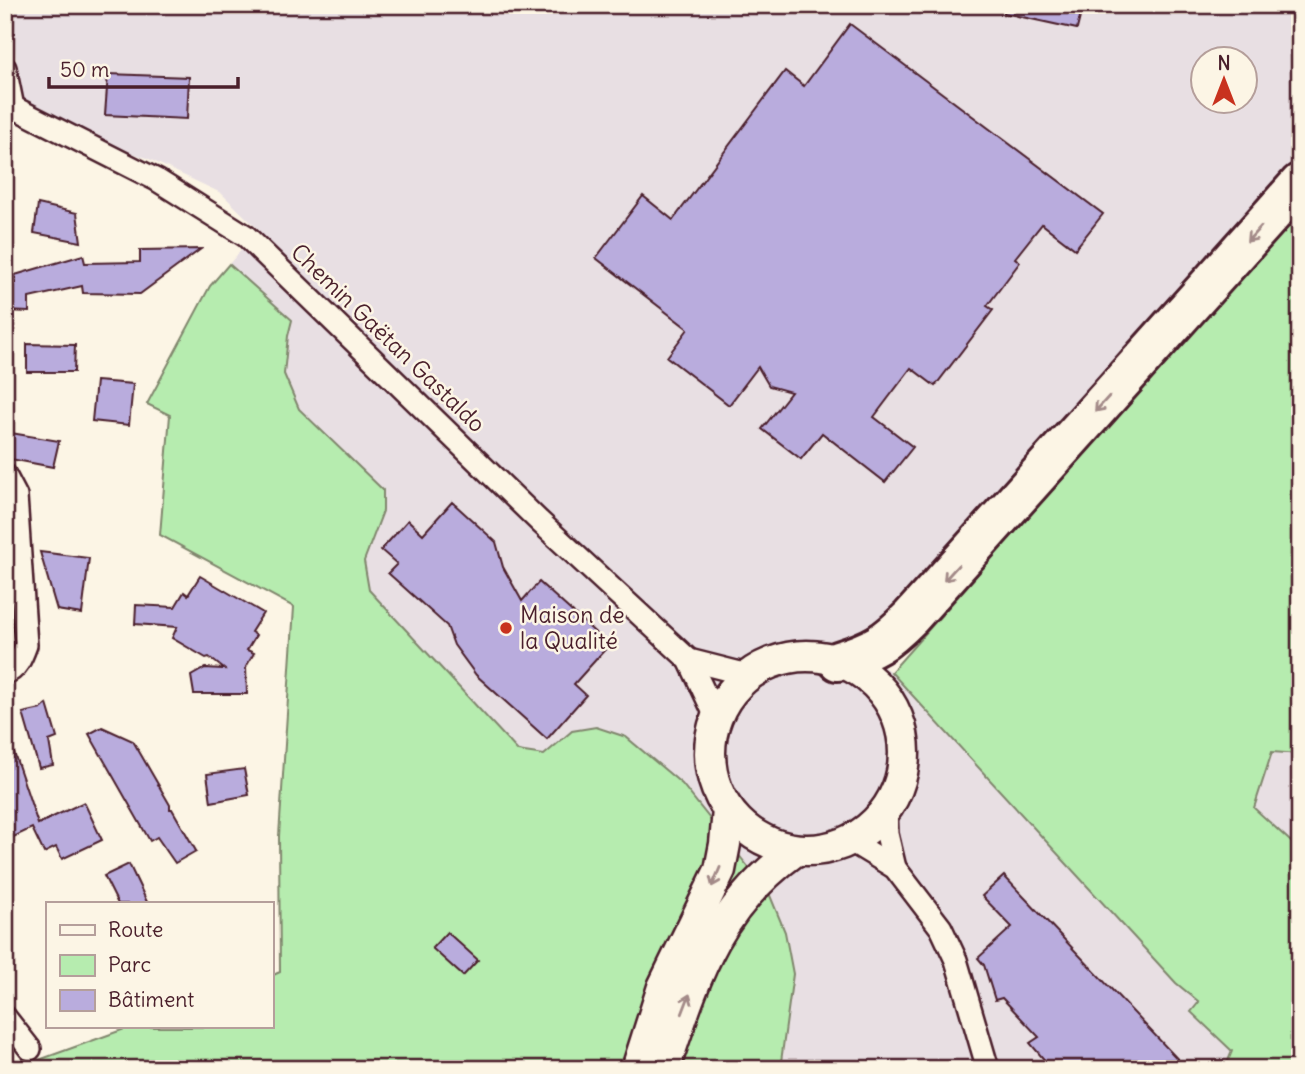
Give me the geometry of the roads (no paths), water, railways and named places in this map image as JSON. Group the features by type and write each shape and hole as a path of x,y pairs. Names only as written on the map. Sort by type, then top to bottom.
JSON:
{"highway":[{"path":"838,661 866,653 886,642 911,617 1300,183"}],"main road":[{"path":"815,656 838,661 858,671 876,685 890,703 899,723 904,745 903,768 897,789 886,809 869,827 849,840 823,849 796,850 769,843 746,829 728,810 716,789 710,765 710,741 716,717 729,694 748,676 769,664 791,657 815,656"},
{"path":"637,1069 663,987 720,870 728,810"},
{"path":"664,1069 704,960 725,920 751,887 796,850"}],"street":[{"path":"5,68 9,109"},
{"name":"Chemin Gaëtan Gastaldo","path":"9,109 157,180 246,236 539,522 689,660 716,717"},
{"path":"5,475 16,496 26,645 22,658 10,672 5,673"},
{"name":"Chemin Gaëtan Gastaldo","path":"689,660 748,676"},
{"path":"886,809 887,834 895,868"},
{"path":"849,840 895,868 941,928 956,960 988,1069"},
{"path":"5,1017 30,1049"}],"place":[{"name":"Maison de la Qualité","path":"506,628"}]}
